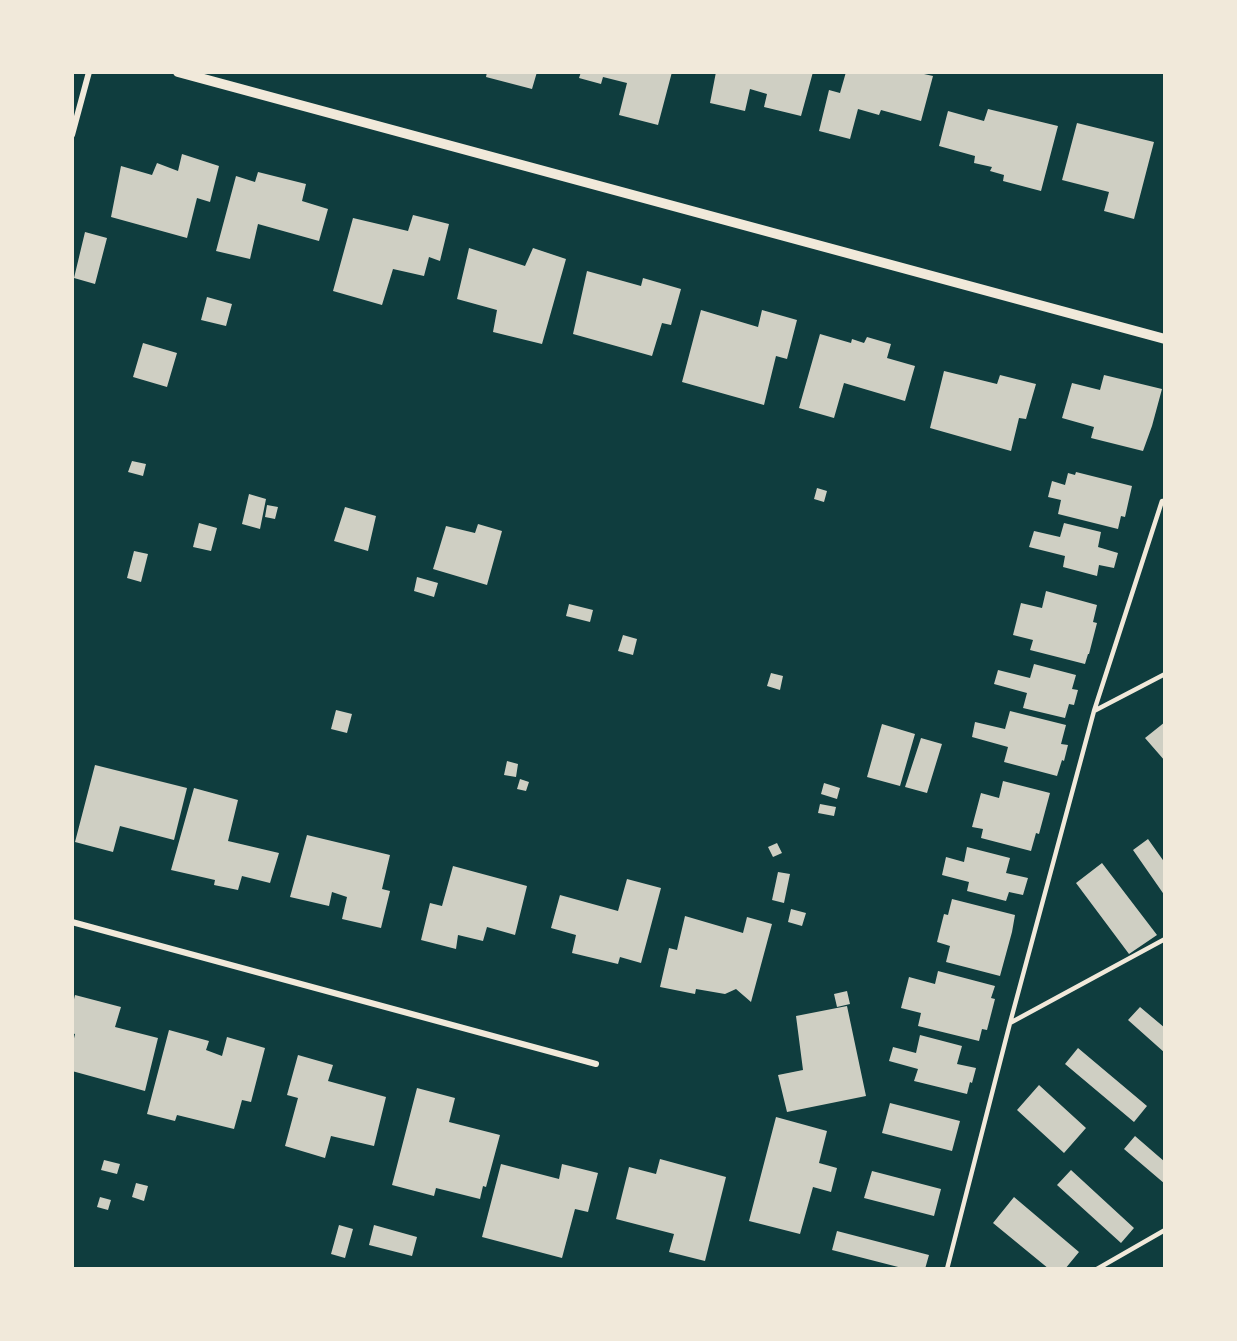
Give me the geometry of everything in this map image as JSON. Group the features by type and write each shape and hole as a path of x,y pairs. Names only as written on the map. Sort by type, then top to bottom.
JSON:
{"street":[{"path":"72,135 89,72"},
{"path":"178,72 1165,339"},
{"path":"72,922 596,1064"}],"lane":[{"path":"947,1269 1094,711 1162,501 1165,501"},
{"path":"1094,711 1165,674"},
{"path":"1010,1023 1165,939"},
{"path":"1097,1269 1165,1230"}],"building":[{"path":"487,72 537,72 532,89 486,77"},
{"path":"581,72 672,72 658,125 619,115 627,83 603,77 601,84 579,78"},
{"path":"716,72 813,72 801,116 764,107 767,94 750,89 745,111 710,103"},
{"path":"846,72 915,72 933,76 921,121 881,110 879,115 858,109 850,139 819,131 829,90 840,93"},
{"path":"988,109 1058,126 1041,191 1003,181 1004,175 990,171 992,167 974,163 975,156 939,146 948,111 984,121"},
{"path":"1077,123 1154,142 1134,219 1104,211 1109,192 1062,180"},
{"path":"182,154 219,166 210,202 197,198 187,238 111,217 121,166 152,175 157,163 178,171"},
{"path":"258,172 306,184 302,201 328,209 319,241 258,224 250,259 216,251 236,176 255,182"},
{"path":"413,215 449,224 440,261 429,257 424,276 393,269 382,305 333,291 353,218 408,231"},
{"path":"85,232 107,238 95,284 74,278"},
{"path":"469,248 525,266 533,248 566,259 542,344 493,332 497,310 457,299"},
{"path":"587,271 641,286 643,278 681,289 671,325 662,323 652,356 573,334"},
{"path":"207,297 232,304 226,326 201,320"},
{"path":"701,310 758,327 762,310 797,320 787,359 776,356 764,405 682,382"},
{"path":"820,334 851,343 852,339 864,343 867,337 891,344 887,358 915,366 905,401 844,383 834,418 799,408"},
{"path":"143,343 177,353 167,387 133,377"},
{"path":"944,371 997,384 1000,375 1036,384 1026,419 1019,418 1011,451 930,428"},
{"path":"1104,375 1162,389 1143,451 1091,438 1094,427 1062,418 1072,383 1100,390"},
{"path":"132,461 146,464 143,476 128,472"},
{"path":"1076,472 1132,486 1125,517 1121,516 1118,529 1058,514 1061,500 1048,497 1052,481 1065,485 1068,473 1075,475"},
{"path":"817,488 827,491 824,502 814,499"},
{"path":"249,494 266,499 260,529 242,524"},
{"path":"267,505 278,507 275,519 265,517"},
{"path":"345,507 376,516 368,551 334,541"},
{"path":"199,523 217,528 211,551 193,547"},
{"path":"1064,523 1101,532 1098,547 1118,553 1114,568 1099,565 1097,576 1063,567 1065,556 1029,547 1034,531 1060,537"},
{"path":"478,524 502,531 487,585 433,569 446,526 475,533"},
{"path":"134,551 148,554 141,582 127,578"},
{"path":"417,577 438,583 434,597 414,591"},
{"path":"1046,591 1097,605 1093,622 1097,623 1085,664 1030,650 1033,640 1013,635 1021,603 1042,608"},
{"path":"569,604 593,610 590,622 566,616"},
{"path":"623,635 637,639 633,655 618,651"},
{"path":"1034,664 1076,675 1072,689 1078,690 1074,705 1069,704 1065,718 1023,708 1027,693 994,684 998,670 1030,678"},
{"path":"771,673 783,676 780,690 767,686"},
{"path":"336,710 352,714 347,733 331,729"},
{"path":"1010,711 1066,725 1061,744 1068,745 1057,776 1004,762 1008,747 972,737 975,722 1005,729"},
{"path":"1165,722 1165,761 1145,738"},
{"path":"882,724 915,734 900,786 867,777"},
{"path":"921,738 942,744 927,793 905,787"},
{"path":"507,761 518,764 516,777 504,775"},
{"path":"95,765 187,788 174,840 120,826 113,852 75,842"},
{"path":"520,779 529,782 526,791 517,789"},
{"path":"1003,781 1050,793 1039,834 1036,833 1031,851 981,838 983,829 972,827 981,793 999,798"},
{"path":"824,783 840,788 837,799 821,794"},
{"path":"194,788 238,800 228,841 279,853 270,883 242,876 238,890 214,885 215,880 171,870"},
{"path":"820,804 836,807 834,816 818,813"},
{"path":"307,835 390,855 382,889 390,891 381,928 342,919 347,897 332,892 329,906 290,897"},
{"path":"1148,839 1165,863 1165,896 1133,850"},
{"path":"777,843 782,853 773,857 768,847"},
{"path":"967,847 1010,858 1006,873 1028,878 1023,895 1009,892 1006,901 967,891 969,882 942,875 946,857 964,862"},
{"path":"1102,863 1157,935 1129,954 1076,883"},
{"path":"453,866 527,886 515,935 487,927 483,941 458,935 456,949 421,940 430,903 442,906"},
{"path":"778,872 790,874 784,903 772,900"},
{"path":"627,879 661,888 641,963 620,957 618,964 572,953 576,935 551,928 560,895 618,911"},
{"path":"952,899 1015,915 1000,976 946,962 950,946 937,942 944,914 948,915"},
{"path":"791,909 806,913 802,926 788,922"},
{"path":"685,916 743,933 747,917 772,924 751,1002 736,989 725,994 696,989 695,994 660,987 669,948 677,950"},
{"path":"938,971 995,986 991,998 995,999 987,1030 982,1029 979,1041 918,1026 921,1013 901,1008 909,977 935,984"},
{"path":"847,991 850,1004 837,1007 834,994"},
{"path":"75,995 121,1007 115,1027 158,1038 145,1091 72,1071 72,1047 75,1034 72,1033 72,1008"},
{"path":"847,1006 866,1096 787,1112 778,1075 803,1070 796,1016"},
{"path":"1140,1007 1165,1028 1165,1053 1128,1020"},
{"path":"169,1030 209,1041 206,1050 222,1056 227,1037 265,1048 251,1102 242,1100 234,1129 177,1115 175,1121 147,1114"},
{"path":"920,1035 962,1046 957,1064 976,1068 967,1094 914,1081 918,1069 889,1061 893,1047 916,1053"},
{"path":"1078,1048 1147,1106 1134,1122 1065,1064"},
{"path":"298,1055 333,1065 328,1081 386,1097 374,1146 331,1136 325,1158 285,1146 298,1098 287,1095"},
{"path":"1039,1085 1086,1128 1064,1153 1017,1110"},
{"path":"417,1088 455,1098 449,1122 500,1135 486,1187 483,1186 480,1199 436,1188 434,1196 392,1185"},
{"path":"890,1103 960,1121 952,1151 882,1133"},
{"path":"776,1117 827,1131 819,1163 837,1168 831,1192 813,1187 800,1234 749,1221"},
{"path":"1135,1136 1165,1162 1165,1184 1124,1149"},
{"path":"660,1159 726,1177 705,1261 669,1252 674,1234 616,1219 629,1167 656,1174"},
{"path":"104,1160 120,1164 117,1174 101,1170"},
{"path":"501,1164 559,1179 562,1164 598,1173 588,1212 575,1209 562,1258 482,1237"},
{"path":"1071,1170 1134,1228 1121,1243 1057,1185"},
{"path":"872,1171 941,1189 934,1216 864,1198"},
{"path":"136,1183 148,1186 144,1201 132,1197"},
{"path":"100,1197 111,1200 108,1210 97,1207"},
{"path":"1014,1197 1079,1252 1065,1269 1049,1269 993,1223"},
{"path":"339,1225 353,1229 345,1258 331,1254"},
{"path":"374,1225 417,1237 412,1256 369,1245"},
{"path":"837,1231 929,1255 925,1269 906,1269 832,1250"}]}
